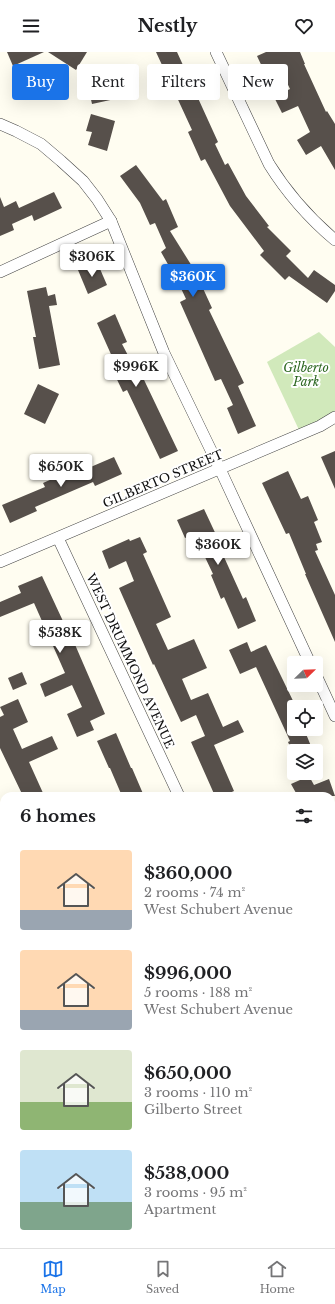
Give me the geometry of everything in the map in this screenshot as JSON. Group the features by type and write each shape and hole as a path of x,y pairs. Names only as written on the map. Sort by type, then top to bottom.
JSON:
{"street":[{"path":"216,52 272,169 301,209 335,240"},
{"path":"0,124 41,144 62,161 97,199 111,221 164,353 220,469 307,656"},
{"path":"0,272 111,221"},
{"name":"GILBERTO STREET","path":"0,562 320,426 335,417"},
{"name":"WEST DRUMMOND AVENUE","path":"58,538 177,792"},
{"path":"323,690 335,716"}],"green space":[{"name":"Gilberto Park","path":"319,332 335,347 335,415 300,432 267,362"}],"building":[{"path":"7,52 44,52 17,64 12,64"},
{"path":"48,52 87,52 80,64 77,64 76,70 69,64"},
{"path":"156,52 177,52 182,64 162,64"},
{"path":"266,52 300,52 326,112 327,111 335,124 335,170 321,146 306,155 297,140 310,132 298,106 282,113 276,100 288,100 288,90 290,89 288,85 288,64 261,64 257,56"},
{"path":"91,100 110,100 92,104"},
{"path":"178,100 199,100 218,142 215,144 225,165 228,163 246,196 269,226 267,227 291,251 286,256 308,278 314,270 335,285 335,291 327,303 289,276 285,280 260,255 264,251 230,206 205,159 201,161 188,132 192,130"},
{"path":"91,114 115,121 107,151 88,145 92,132 86,131"},
{"path":"136,165 163,201 166,199 178,227 170,231 195,271 212,308 209,310 244,383 238,386 256,426 238,434 227,408 233,405 221,379 215,381 180,302 186,299 161,252 166,248 155,223 150,225 140,203 120,176"},
{"path":"54,192 62,208 34,221 32,215 12,224 14,230 0,236 0,197 4,207 16,201 19,208"},
{"path":"97,262 107,285 88,294 78,270"},
{"path":"46,287 48,296 55,294 57,305 49,306 60,365 39,369 33,337 36,337 27,291"},
{"path":"115,314 127,342 122,344 132,363 135,361 178,451 160,459 127,390 123,392 109,363 114,361 97,323"},
{"path":"38,384 59,394 45,424 24,414"},
{"path":"335,451 335,489 321,457"},
{"path":"114,457 122,474 95,486 93,482 35,507 37,511 10,523 2,505 45,487 43,483 70,471 72,475"},
{"path":"288,471 301,499 308,496 318,520 314,522 322,542 316,544 318,550 315,551 335,595 335,642 305,574 289,533 286,534 262,483"},
{"path":"204,509 226,556 224,557 243,599 246,597 256,621 238,629 224,597 221,599 211,575 213,574 194,534 185,538 177,520"},
{"path":"140,537 147,552 143,554 171,617 156,624 168,650 194,639 207,668 182,679 191,700 208,693 223,727 238,720 244,732 214,745 234,791 232,792 213,792 191,742 205,736 196,715 181,722 154,664 153,665 119,588 134,581 126,561 109,569 102,551 129,539 130,541"},
{"path":"42,576 69,634 70,633 105,714 90,721 94,730 77,737 67,714 82,707 72,685 45,697 40,684 65,673 34,603 0,617 0,602 21,593 18,586"},
{"path":"247,642 251,652 266,645 287,688 287,692 289,692 293,700 287,700 287,734 256,667 240,674 229,650"},
{"path":"22,672 27,684 13,690 8,678"},
{"path":"18,699 28,722 13,729 22,749 52,736 58,749 29,762 43,792 21,792 0,748 0,717 4,715 0,707"},
{"path":"116,733 142,792 120,792 97,741"},
{"path":"288,736 307,736 310,744 289,744 288,742 290,741"},
{"path":"329,779 334,792 295,792 291,784 300,780 311,780 314,785"}]}
